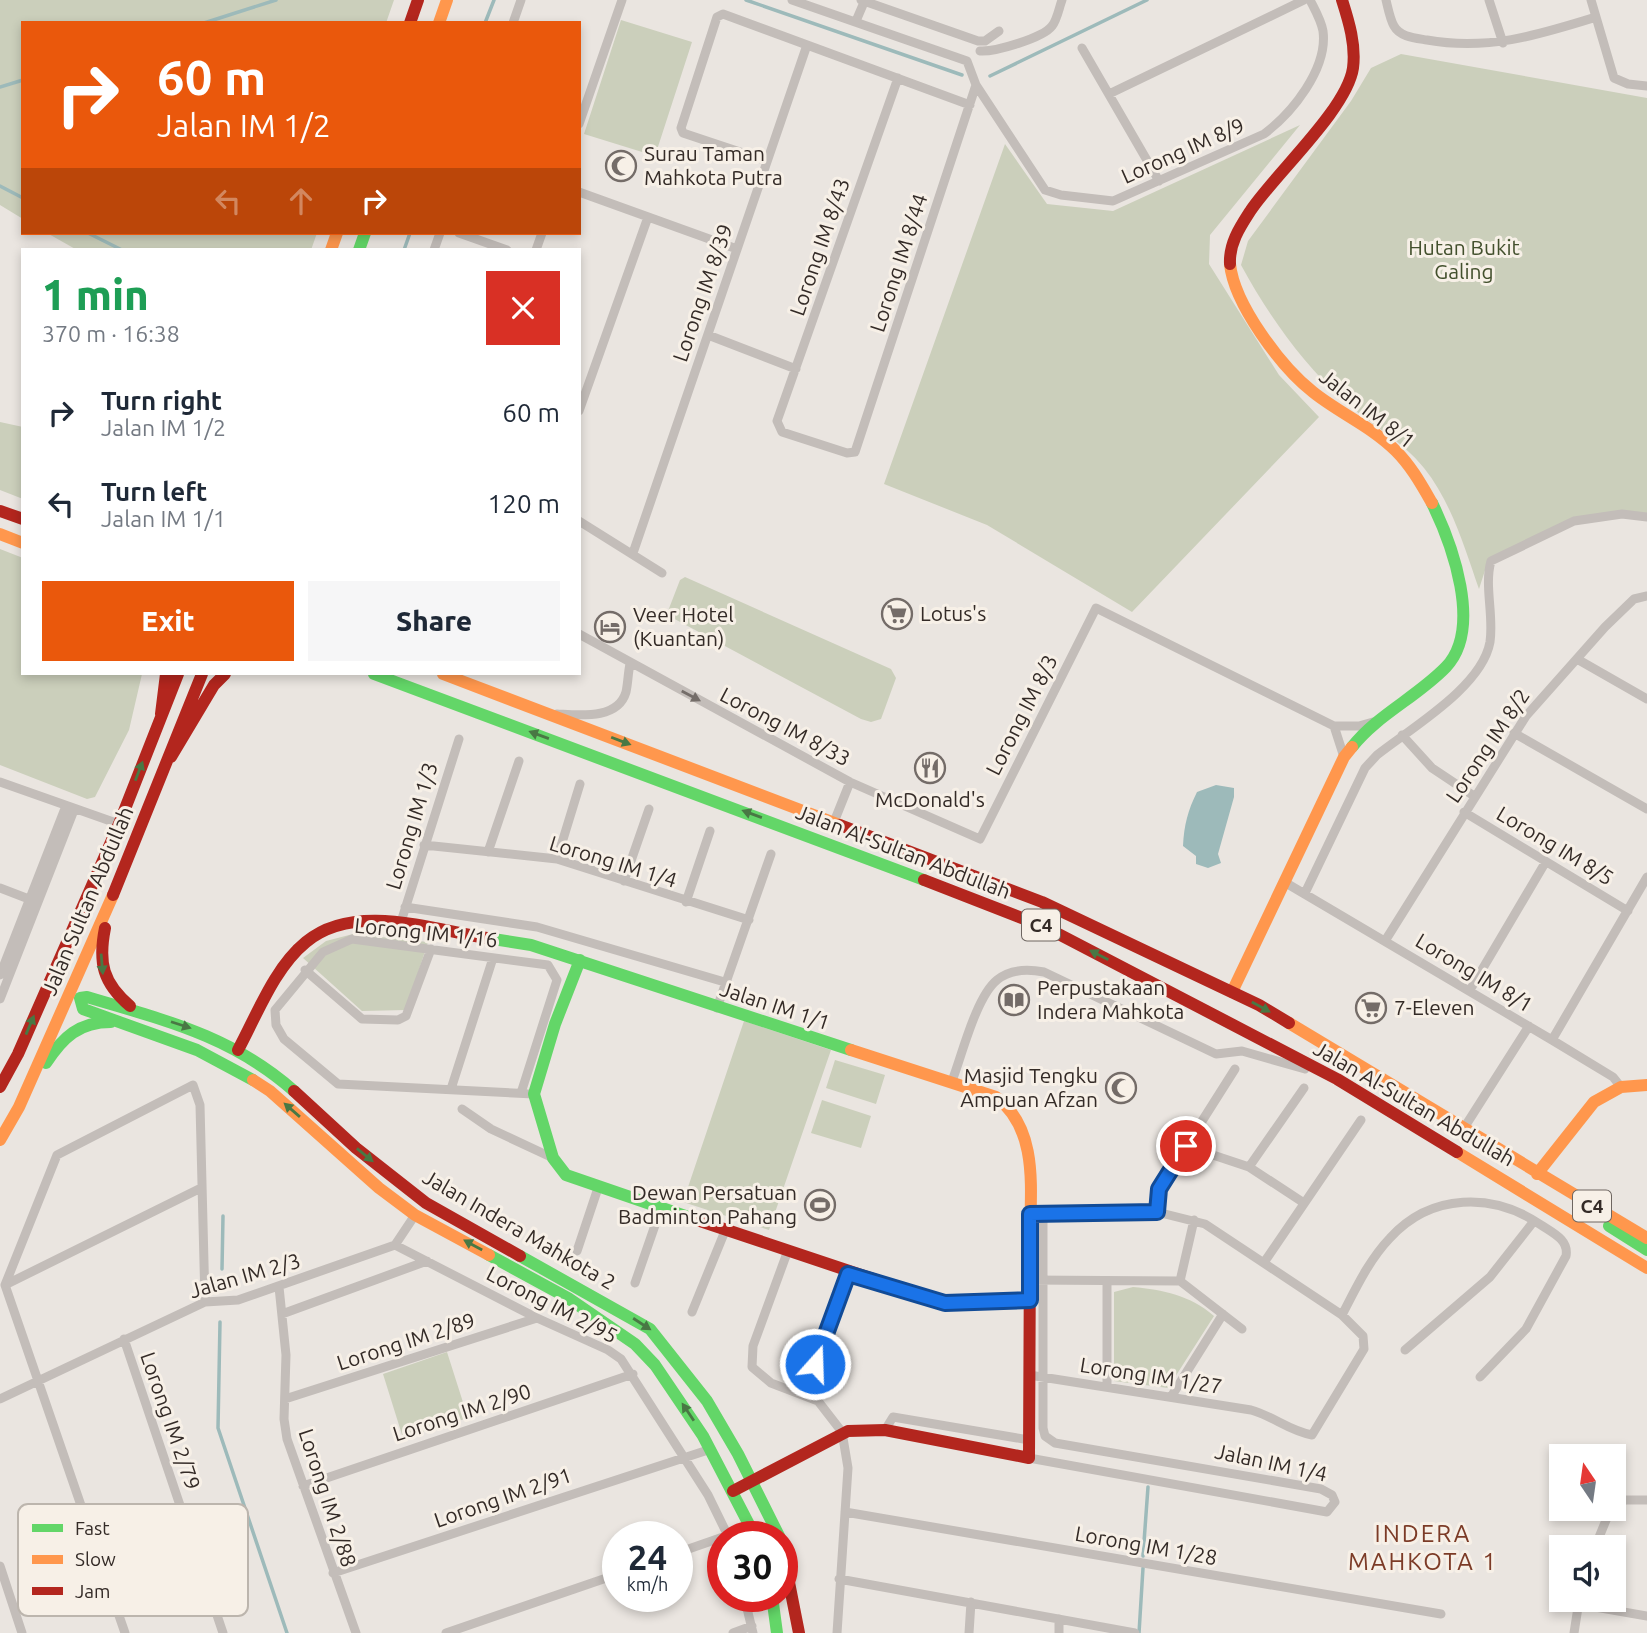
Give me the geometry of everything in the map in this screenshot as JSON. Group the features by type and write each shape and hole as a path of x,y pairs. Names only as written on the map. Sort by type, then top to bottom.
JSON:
{"street":[{"path":"411,21 418,0"},
{"path":"440,21 447,0"},
{"path":"514,21 521,0"},
{"path":"581,118 622,0"},
{"path":"792,0 967,61 981,51 985,41 999,31"},
{"path":"856,21 864,0 978,41 985,41"},
{"path":"981,51 990,51 1038,36 1052,27 1062,0"},
{"path":"1109,94 1304,0"},
{"name":"Lorong IM 8/9","path":"967,61 976,85 1045,190 1060,195 1113,201 1264,134 1281,121 1312,76 1321,56 1323,33 1310,0"},
{"name":"Jalan IM 8/1","path":"1232,992 1344,757 1363,733 1447,666 1455,652 1463,612 1453,563 1433,507 1412,470 1396,451 1376,435 1300,382 1238,292 1229,258 1234,237 1243,223 1338,103 1350,80 1353,44 1342,0"},
{"path":"1386,0 1394,27 1406,37 1450,44 1503,43 1596,17"},
{"path":"1489,0 1503,43"},
{"path":"1591,0 1614,78 1628,84 1647,86"},
{"path":"767,161 683,133 681,128 717,17 723,14 970,104"},
{"name":"Lorong IM 8/39","path":"633,553 807,45"},
{"path":"1082,48 1159,181"},
{"name":"Lorong IM 8/43","path":"778,428 796,369 898,78"},
{"name":"Lorong IM 8/44","path":"778,428 847,453 855,452 976,85"},
{"path":"581,193 737,249"},
{"path":"581,405 648,217"},
{"path":"465,235 502,248"},
{"path":"708,335 796,369"},
{"path":"0,511 21,518"},
{"path":"1305,893 1365,768 1461,688 1485,656 1492,620 1489,568 1495,557 1574,521 1622,514 1647,517"},
{"path":"581,522 662,573"},
{"path":"0,534 21,541"},
{"name":"Lorong IM 8/2","path":"1385,940 1514,733 1634,598 1647,596"},
{"name":"Lorong IM 8/3","path":"980,839 1096,608 1334,726"},
{"name":"Lorong IM 8/33","path":"581,635 850,782 980,839"},
{"path":"1577,659 1647,699"},
{"path":"548,713 588,715 610,709 622,699 631,664"},
{"path":"161,714 166,675"},
{"name":"Jalan Sultan Abdullah","path":"0,1087 18,1054 119,824 178,675"},
{"name":"Jalan Sultan Abdullah","path":"0,1140 19,1107 122,874 202,675"},
{"path":"171,757 214,685 224,675"},
{"name":"Jalan Al-Sultan Abdullah","path":"375,675 835,845 1045,927 1337,1079 1647,1268"},
{"name":"Jalan Al-Sultan Abdullah","path":"446,675 1042,902 1232,992 1647,1238"},
{"path":"1344,757 1334,726 1359,726 1381,719"},
{"path":"1514,733 1647,809"},
{"path":"1402,735 1432,768 1474,796"},
{"name":"Lorong IM 1/3","path":"400,925 459,739"},
{"path":"488,852 519,761"},
{"path":"0,782 119,824"},
{"path":"834,822 850,782"},
{"path":"557,859 580,783"},
{"path":"1,993 70,808"},
{"path":"624,881 649,808"},
{"name":"Lorong IM 8/5","path":"1464,811 1545,863 1628,911"},
{"path":"686,902 710,831"},
{"name":"Lorong IM 1/4","path":"424,845 557,859 749,920"},
{"path":"717,1008 728,983 771,853"},
{"path":"1469,990 1545,863"},
{"path":"122,874 102,942 101,970 104,981 114,994 137,1011"},
{"path":"1552,1040 1647,877"},
{"name":"Lorong IM 8/1","path":"1286,883 1613,1077 1621,1087"},
{"path":"0,888 34,901"},
{"path":"0,975 34,901"},
{"name":"Jalan IM 1/1","path":"405,907 537,927 728,983"},
{"name":"Jalan IM 1/1","path":"239,1050 273,983 304,943 343,923 370,921 531,945 996,1097 1017,1116 1024,1129 1028,1151 1029,1458"},
{"name":"Lorong IM 1/16","path":"352,939 493,958 548,965 556,979 527,1093 344,1085 332,1082 284,1039 276,1025 275,1010 305,970 331,946 352,939"},
{"path":"305,970 362,1019 398,1020 406,1016 431,949"},
{"path":"451,1089 493,958"},
{"path":"580,960 527,1093 553,1158 566,1175 848,1274 945,1303 1030,1300"},
{"path":"951,1081 989,988 1005,974 1028,969 1044,972 1216,1054 1242,1051 1337,1079"},
{"name":"Jalan Indera Mahkota 2","path":"748,1521 710,1449 655,1365 635,1344 568,1298 415,1215 379,1188 270,1091 197,1050 83,1009 79,1003 80,998 92,998 202,1032 239,1050 269,1069 356,1148 426,1203 650,1329 672,1352 722,1425 772,1521"},
{"path":"1217,1015 1244,1037 1246,1047 1242,1051"},
{"path":"19,1107 57,1045 71,1030 91,1023 129,1026"},
{"path":"1464,1128 1529,1026"},
{"path":"1157,1212 1159,1189 1235,1069"},
{"path":"82,1504 40,1380 2,1286 57,1155 193,1085 198,1094 205,1302"},
{"path":"1647,1086 1621,1087 1607,1092 1594,1102 1537,1174 1593,1216 1647,1250"},
{"path":"1249,1167 1304,1088"},
{"path":"462,1109 491,1129 553,1158"},
{"path":"1265,1261 1361,1120"},
{"path":"1186,1146 1249,1167 1304,1203"},
{"path":"2,1286 201,1188"},
{"path":"577,1251 598,1188"},
{"path":"1520,1214 1532,1196"},
{"path":"1030,1214 1157,1212 1194,1220 1265,1261 1342,1315 1370,1263 1391,1237 1425,1211 1461,1200 1490,1204 1520,1214 1563,1240 1567,1249 1566,1256 1526,1329 1480,1377"},
{"path":"635,1283 661,1208"},
{"name":"Jalan IM 1/4","path":"733,1491 842,1432 886,1430 1327,1512 1335,1502 1332,1494 1321,1489 1055,1443 1045,1436 1042,1428 1045,1281 1043,1213"},
{"path":"395,1245 415,1215"},
{"path":"1180,1281 1194,1220"},
{"path":"1405,1350 1490,1277 1534,1221"},
{"path":"692,1312 725,1231"},
{"name":"Jalan IM 2/3","path":"0,1399 205,1302 238,1300 395,1245"},
{"name":"Lorong IM 2/95","path":"395,1245 537,1318 608,1350 633,1374 708,1495 719,1521"},
{"path":"786,1253 753,1346 752,1367 771,1383 818,1401"},
{"path":"282,1314 427,1261"},
{"path":"837,1633 848,1468 842,1432 818,1401 813,1377 815,1364 848,1274"},
{"path":"1029,1280 1180,1281 1242,1329"},
{"path":"1107,1281 1107,1386"},
{"name":"Lorong IM 2/88","path":"279,1287 287,1439 356,1633"},
{"path":"1171,1396 1223,1314"},
{"name":"Lorong IM 1/27","path":"1029,1375 1171,1396 1268,1414 1297,1432 1312,1435 1317,1431 1364,1349 1363,1336 1342,1315"},
{"name":"Lorong IM 2/89","path":"285,1399 537,1318"},
{"name":"Lorong IM 2/79","path":"124,1339 180,1504"},
{"name":"Lorong IM 2/90","path":"303,1486 633,1374"},
{"name":"Jalan IM 1/4","path":"886,1430 894,1417 1029,1440"},
{"name":"Lorong IM 2/91","path":"333,1573 710,1449"},
{"path":"1626,1503 1647,1500"},
{"name":"Lorong IM 1/28","path":"845,1512 1441,1614"},
{"path":"0,1566 22,1633"},
{"path":"446,1633 602,1579"},
{"path":"839,1579 1134,1633"},
{"path":"969,1633 971,1602"},
{"path":"733,1633 753,1630 748,1612"},
{"path":"774,1612 777,1633"},
{"path":"795,1612 799,1633"},
{"path":"1574,1633 1577,1612"},
{"path":"1626,1612 1647,1616"},
{"path":"119,1616 125,1633"},
{"name":"Lorong IM 2/79","path":"217,1616 223,1633"},
{"path":"1059,1619 1059,1633"}],"green space":[{"path":"0,0 394,0 387,21 21,21 21,218 0,205"},
{"path":"621,20 692,42 655,156 584,134"},
{"name":"Hutan Bukit Galing","path":"1401,54 1647,98 1647,515 1571,522 1488,561 1479,589 1450,511 1424,468 1406,449 1353,409 1313,370 1274,319 1241,265 1248,241 1351,101 1371,68"},
{"path":"1300,125 1210,235 1209,264 1279,375 1319,417 1132,612 987,525 884,484 1005,144 1047,204 1113,211"},
{"path":"51,235 316,235 312,248 73,248"},
{"path":"0,422 21,427 21,498 0,490"},
{"path":"0,549 21,557 21,675 142,675 129,730 95,797 87,799 0,765"},
{"path":"685,577 891,669 896,678 881,719 871,722 861,719 669,616 668,611 680,580"},
{"path":"353,934 428,942 406,1010 362,1011 303,958 326,941"},
{"path":"744,1021 831,1050 769,1230 683,1202"},
{"path":"835,1060 885,1075 876,1104 826,1088"},
{"path":"822,1100 871,1116 861,1148 811,1133"},
{"path":"1133,1287 1176,1295 1195,1303 1214,1316 1168,1388 1114,1381 1114,1292"},
{"path":"447,1352 468,1418 403,1438 383,1374"}],"water":[{"path":"1216,785 1234,788 1234,797 1218,854 1221,863 1208,868 1196,864 1196,856 1183,846 1187,818 1197,792"}],"waterway":[{"path":"210,21 276,0"},
{"path":"486,21 494,0"},
{"path":"746,0 962,75"},
{"path":"990,76 1147,0"},
{"path":"0,87 21,81"},
{"path":"0,186 21,197"},
{"path":"92,235 118,248"},
{"path":"405,248 409,235"},
{"path":"222,1269 223,1216"},
{"path":"220,1322 218,1428 244,1504"},
{"path":"1143,1556 1148,1487"},
{"path":"248,1517 287,1633"},
{"path":"1139,1633 1143,1568"}],"traffic: fast":[{"path":"360,248 364,235"},
{"path":"1352,747 1373,725 1435,678 1457,650 1462,631 1460,586 1448,540 1432,503"},
{"path":"377,675 924,880"},
{"path":"487,938 531,945 851,1050"},
{"path":"580,960 555,1024 534,1094 553,1158 566,1175 694,1219"},
{"path":"253,1080 197,1050 83,1009 80,998 87,997 170,1022 222,1043 246,1056 294,1091"},
{"path":"46,1063 73,1033 90,1025 111,1022"},
{"path":"1609,1226 1647,1250"},
{"path":"489,1255 568,1298 635,1344 655,1365 703,1436 747,1521"},
{"path":"520,1256 650,1329 707,1401 738,1454 772,1521"},
{"path":"774,1612 777,1633"}],"traffic: slow":[{"path":"440,21 447,0"},
{"path":"332,248 336,235"},
{"path":"1230,264 1240,297 1261,334 1287,367 1313,392 1376,434 1396,451 1432,503"},
{"path":"0,534 21,542"},
{"path":"446,675 840,825"},
{"path":"1232,992 1344,757 1352,747"},
{"path":"0,1140 19,1107 113,895"},
{"path":"1289,1023 1647,1238"},
{"path":"851,1050 996,1097 1010,1111 1020,1127 1030,1163 1030,1241"},
{"path":"253,1080 270,1091 379,1188 415,1215 489,1255"},
{"path":"1537,1174 1594,1102 1621,1087 1647,1085"},
{"path":"1457,1152 1647,1268"}],"traffic: jam":[{"path":"411,21 418,0"},
{"path":"1230,264 1233,242 1251,210 1325,121 1348,84 1354,51 1342,0"},
{"path":"0,511 21,518"},
{"path":"161,714 166,675"},
{"path":"0,1087 18,1054 119,824 178,675"},
{"path":"113,895 202,675"},
{"path":"171,757 214,685 224,675"},
{"path":"840,825 1042,902 1259,1005 1289,1023"},
{"path":"924,880 1045,927 1337,1079 1457,1152"},
{"path":"238,1050 275,978 306,942 325,930 347,923 394,922 487,938"},
{"path":"105,928 102,952 105,972 114,989 130,1006"},
{"path":"294,1091 356,1148 426,1203 520,1256"},
{"path":"694,1219 945,1303 1029,1300"},
{"path":"733,1491 848,1431 885,1430 1029,1458 1030,1241"},
{"path":"795,1612 799,1633"}],"place":[{"name":"Surau Taman Mahkota Putra","path":"621,166"},
{"name":"Lotus's","path":"897,614"},
{"name":"Veer Hotel (Kuantan)","path":"610,627"},
{"name":"McDonald's","path":"930,768"},
{"name":"Perpustakaan Indera Mahkota","path":"1014,1000"},
{"name":"7-Eleven","path":"1371,1008"},
{"name":"Masjid Tengku Ampuan Afzan","path":"1121,1088"},
{"name":"Dewan Persatuan Badminton Pahang","path":"820,1205"}],"district":[{"name":"INDERA MAHKOTA 1","path":"1423,1548"}],"route":[{"path":"815,1364 848,1274 945,1303 1030,1300 1030,1214 1157,1212 1159,1189 1186,1146"}]}
